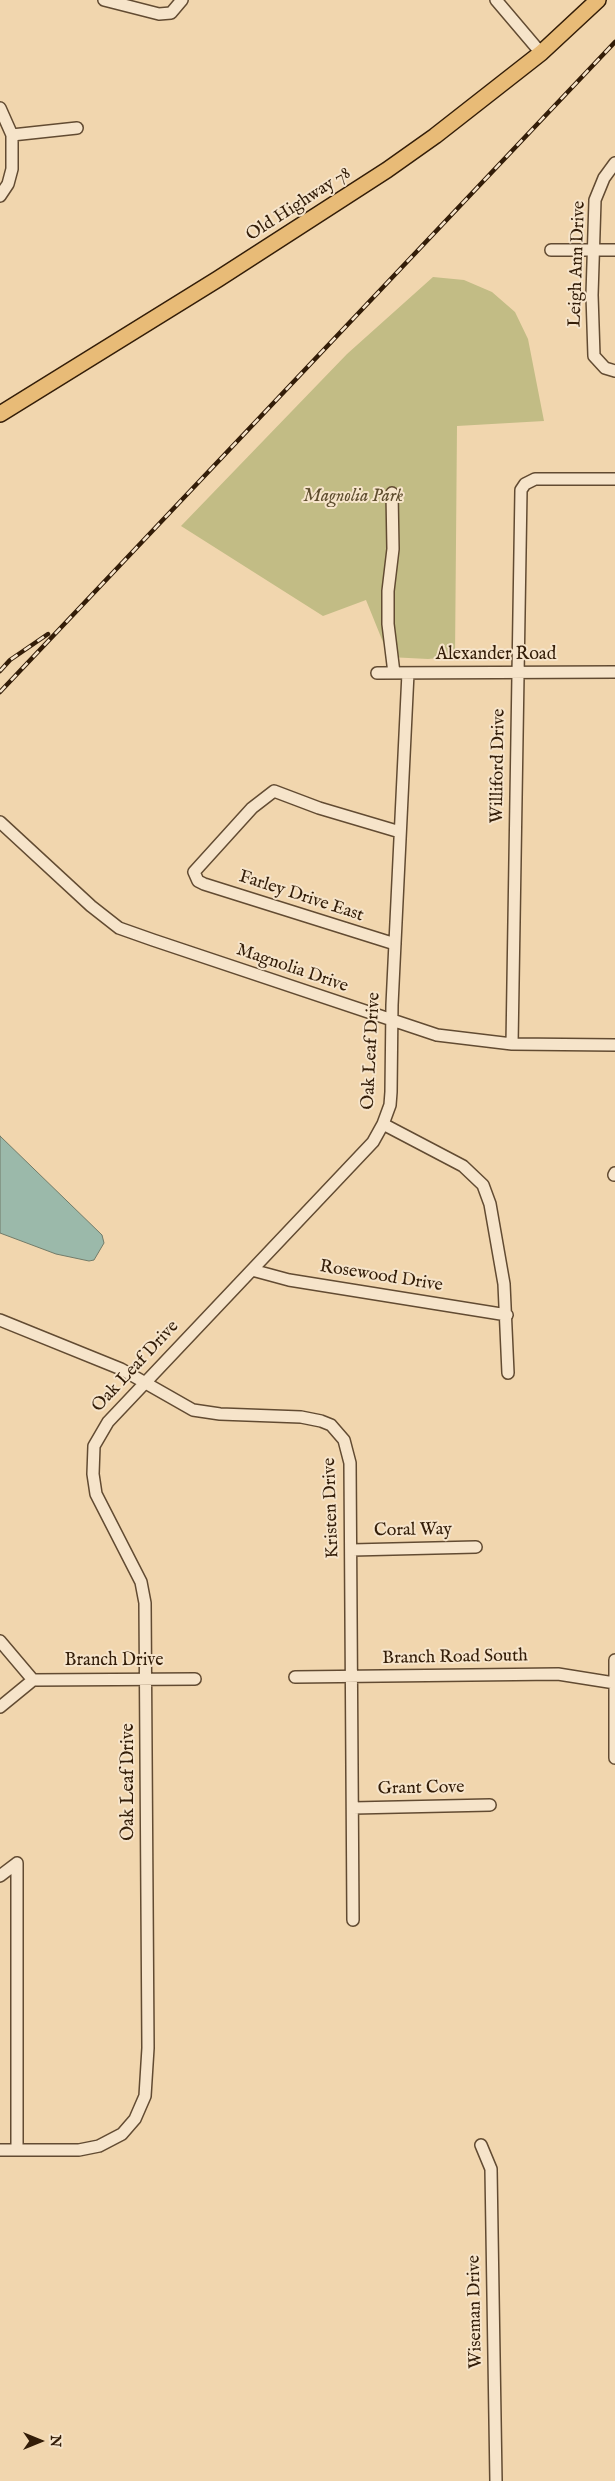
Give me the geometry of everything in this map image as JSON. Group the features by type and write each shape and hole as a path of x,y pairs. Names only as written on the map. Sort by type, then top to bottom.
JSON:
{"main road":[{"name":"Old Highway 78","path":"0,414 342,200 435,136 542,52 598,0"}],"street":[{"path":"104,0 159,14 171,12 182,0"},
{"path":"496,0 542,52"},
{"path":"0,108 12,135 12,176 0,196"},
{"path":"12,135 77,128"},
{"name":"Leigh Ann Drive","path":"610,369 596,360 593,350 595,200 604,178 615,163"},
{"path":"551,250 615,250"},
{"name":"Williford Drive","path":"512,1044 521,490 525,484 535,479 615,479"},
{"path":"392,493 393,549 388,591 388,624 394,673"},
{"name":"Alexander Road","path":"377,673 615,672"},
{"name":"Oak Leaf Drive","path":"0,2150 79,2150 99,2146 122,2134 135,2119 146,2096 148,2048 146,1679 143,1588 99,1503 93,1474 94,1446 102,1429 373,1142 383,1124 390,1105 395,944 408,673"},
{"name":"Farley Drive East","path":"395,944 198,881 194,877 197,868 252,808 270,792 282,792 319,808 400,832"},
{"name":"Magnolia Drive","path":"0,822 91,906 119,928 444,1036 512,1044 615,1045"},
{"path":"383,1124 464,1166 483,1184 495,1231 507,1315 508,1373"},
{"name":"Rosewood Drive","path":"252,1270 289,1280 507,1315"},
{"name":"Kristen Drive","path":"0,1320 121,1369 146,1382 173,1400 199,1412 301,1417 331,1425 344,1440 349,1454 352,1550 353,1920"},
{"name":"Coral Way","path":"352,1550 476,1548"},
{"path":"0,1641 33,1680 0,1707"},
{"path":"614,1758 615,1660"},
{"name":"Branch Road South","path":"295,1678 558,1674 615,1683"},
{"name":"Branch Drive","path":"33,1680 195,1678"},
{"name":"Grant Cove","path":"353,1808 490,1805"},
{"path":"0,1876 17,1863 17,2150"},
{"name":"Wiseman Drive","path":"481,2145 491,2169 496,2481"}],"green space":[{"name":"Magnolia Park","path":"433,277 464,280 492,292 515,312 528,339 544,421 457,426 455,657 428,659 389,657 366,600 323,616 181,526 347,354"}],"shaded area":[{"path":"0,1136 102,1235 104,1243 94,1260 89,1261 56,1254 0,1233"}],"railway":[{"path":"0,692 615,42"},
{"path":"0,671 10,660 48,634"}]}
